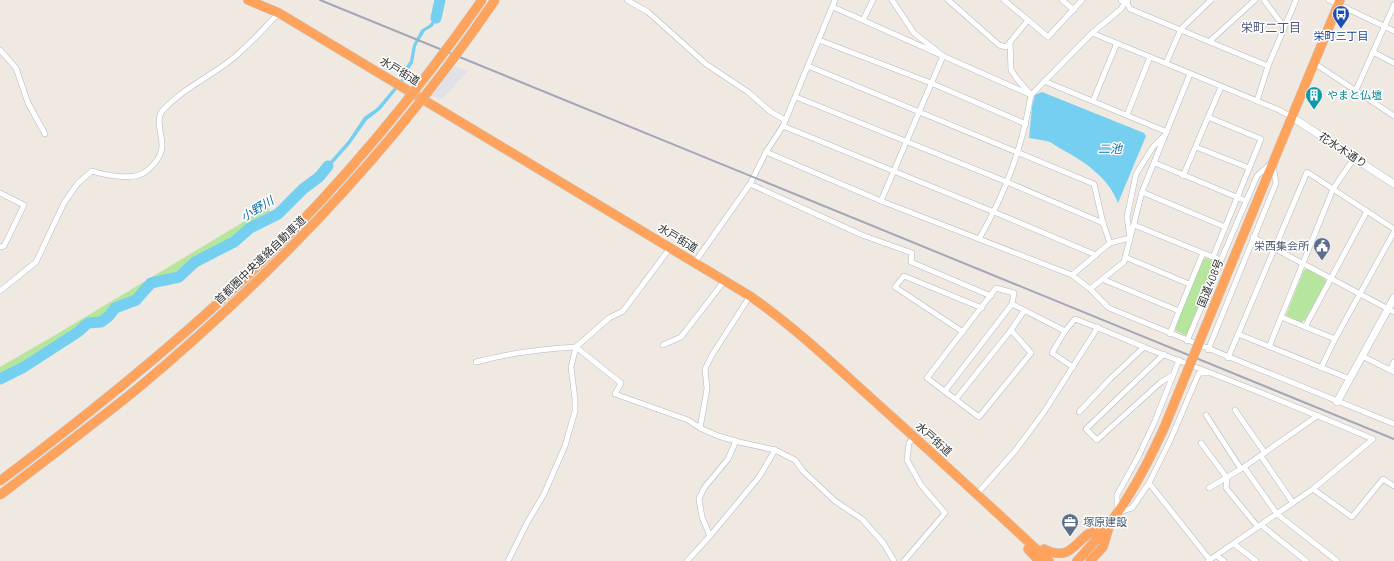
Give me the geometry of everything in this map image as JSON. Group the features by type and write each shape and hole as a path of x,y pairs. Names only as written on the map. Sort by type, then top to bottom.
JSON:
{"highway":[{"name":"水戸街道","path":"248,0 278,13 750,296 777,315 914,437 1049,561"},
{"name":"首都圏中央連絡自動車道","path":"0,482 136,375 200,319 292,231 359,159 423,81 482,0"},
{"name":"首都圏中央連絡自動車道","path":"0,495 73,440 137,388 223,312 300,238 380,150 430,89 495,0"},
{"name":"国道408号","path":"1077,561 1110,523 1142,472 1164,428 1339,2"},
{"path":"1025,538 1040,544 1052,556 1067,556 1072,553 1088,534 1110,523"},
{"path":"1090,561 1103,547 1110,523"},
{"path":"1011,526 1012,533 1039,561"}],"street":[{"path":"627,0 648,12 706,64 748,92 784,123 1096,255"},
{"path":"695,262 750,184 766,152 784,123 835,0"},
{"path":"863,20 872,0"},
{"path":"892,0 914,33 943,56"},
{"path":"948,0 999,45 1006,47 1028,20"},
{"path":"1004,0 1048,37 1082,0"},
{"path":"1062,0 1074,10"},
{"path":"1122,0 1127,0"},
{"path":"1127,0 1130,9 1268,66"},
{"path":"979,239 994,212 1018,153 1026,124 1031,95 1092,33 1121,9 1127,0"},
{"path":"1166,63 1180,30 1211,0"},
{"path":"1210,41 1255,0"},
{"path":"1264,0 1284,27"},
{"path":"1257,101 1268,66 1296,0"},
{"path":"1329,0 1339,2 1394,31"},
{"path":"1356,90 1394,5"},
{"path":"833,7 1031,95"},
{"path":"0,291 36,262 64,203 78,182 92,171 108,176 143,174 159,157 162,146 159,120 162,111 186,89 244,50 278,13"},
{"path":"1092,33 1292,117"},
{"path":"819,40 931,83 1026,124"},
{"path":"1010,42 1011,70 1031,95"},
{"path":"1093,101 1117,43"},
{"path":"0,50 16,68 28,103 45,134"},
{"path":"1373,52 1394,63"},
{"path":"881,201 943,56"},
{"path":"1127,115 1150,57"},
{"path":"1314,63 1394,116"},
{"path":"808,66 1094,184 1103,223 1110,243"},
{"path":"1090,289 1124,262 1142,192 1190,74"},
{"path":"1044,81 1167,132"},
{"path":"1183,176 1221,87"},
{"path":"796,97 1007,182 1103,223"},
{"path":"1208,117 1261,139 1213,257"},
{"name":"花水木通り","path":"1292,117 1394,184"},
{"path":"1130,238 1127,217 1136,174 1153,147 1167,132"},
{"path":"1196,147 1249,168"},
{"path":"766,152 881,201 1072,274 1109,308 1208,350 1394,424"},
{"path":"1269,346 1334,189 1355,157"},
{"path":"1188,341 1257,176 1273,162"},
{"path":"1208,350 1276,183 1273,162"},
{"path":"1155,163 1183,176 1246,201"},
{"path":"1228,358 1307,172 1394,230 1321,368"},
{"path":"750,184 862,235 912,253 911,262 991,296"},
{"path":"1142,192 1225,226"},
{"path":"0,193 24,205 4,246 0,247"},
{"path":"1305,327 1367,211"},
{"path":"1134,225 1221,260"},
{"path":"1254,237 1391,311"},
{"path":"1072,274 1110,243 1130,238"},
{"path":"508,561 528,521 544,494 565,446 575,411 571,367 576,347 609,318 623,311 670,248"},
{"path":"1170,334 1189,284 1203,253"},
{"path":"1126,257 1189,284"},
{"path":"963,332 895,287 904,276 982,308"},
{"path":"1102,279 1179,311"},
{"path":"663,345 681,337 725,280"},
{"path":"945,391 1012,304 1014,293 996,288 927,378 979,417 1032,353 1011,330"},
{"path":"700,428 707,389 705,369 712,355 750,296"},
{"path":"1337,402 1362,356 1391,311 1394,298"},
{"path":"1012,304 1065,331"},
{"path":"956,399 1011,330 1024,310"},
{"path":"1281,317 1335,339"},
{"path":"1073,367 1052,353 1065,331 1075,319 1373,439 1313,489 1209,561 1149,483"},
{"path":"976,495 1015,451 1044,412 1098,327"},
{"path":"1238,334 1350,379"},
{"path":"476,362 545,349 576,347 621,383 615,394 688,420 700,428 718,436 775,450 795,460 803,471 835,501 862,519 884,544 894,561"},
{"path":"1080,412 1110,379 1144,347"},
{"path":"1164,354 1086,429 1097,440 1162,382 1173,375"},
{"path":"1362,356 1392,371 1394,362"},
{"path":"1179,360 1155,421 1138,457 1117,495 1117,512 1132,508 1149,483 1169,443 1199,373 1212,373"},
{"path":"1235,410 1294,503"},
{"path":"1206,415 1277,514 1337,561"},
{"path":"1209,488 1243,468 1317,416"},
{"path":"904,561 946,513 921,485 907,460 909,443 914,437"},
{"path":"710,536 702,517 699,499 704,488 728,459 736,441"},
{"path":"1200,443 1227,478 1226,488 1259,526 1306,561"},
{"path":"687,561 759,477 775,450"},
{"path":"1313,489 1352,518 1383,479 1394,486"},
{"path":"1234,544 1256,561"},
{"path":"1216,556 1224,561"}],"shaded area":[{"path":"455,66 468,71 442,99 431,96"}],"green space":[{"path":"266,205 271,214 247,225 224,244 207,251 195,259 178,276 159,277 153,280 146,285 140,294 113,308 108,316 86,323 48,350 0,376 0,367 245,221"},
{"path":"1206,258 1214,261 1217,265 1190,333 1185,335 1176,331 1174,327 1201,260"},
{"path":"1308,268 1325,279 1326,282 1305,320 1300,323 1286,315 1304,270"}],"water":[{"path":"438,4 441,5 437,20 432,27 425,31 416,46 413,63 409,69 407,77 380,110 367,120 350,144 320,178 318,175 348,141 364,117 377,108 404,76 405,68 410,61 413,45 421,30 429,25 434,19"},
{"name":"二池","path":"1042,92 1144,133 1146,136 1118,203 1109,186 1087,165 1050,142 1029,138 1032,107 1035,95"}],"waterway":[{"name":"小野川","path":"436,18 440,0"},
{"name":"小野川","path":"0,379 24,367 78,332 88,323 101,322 109,316 115,308 136,300 151,283 179,277 195,262 234,242 250,228 278,214 303,189 319,177 328,166"}],"railway":[{"path":"320,0 1394,439"}],"place":[{"name":"栄町三丁目","path":"1341,29"},
{"name":"やまと仏壇","path":"1314,110"},
{"name":"栄西集会所","path":"1322,261"},
{"name":"塚原建設","path":"1070,537"}],"district":[{"name":"栄町二丁目","path":"1271,28"}]}
